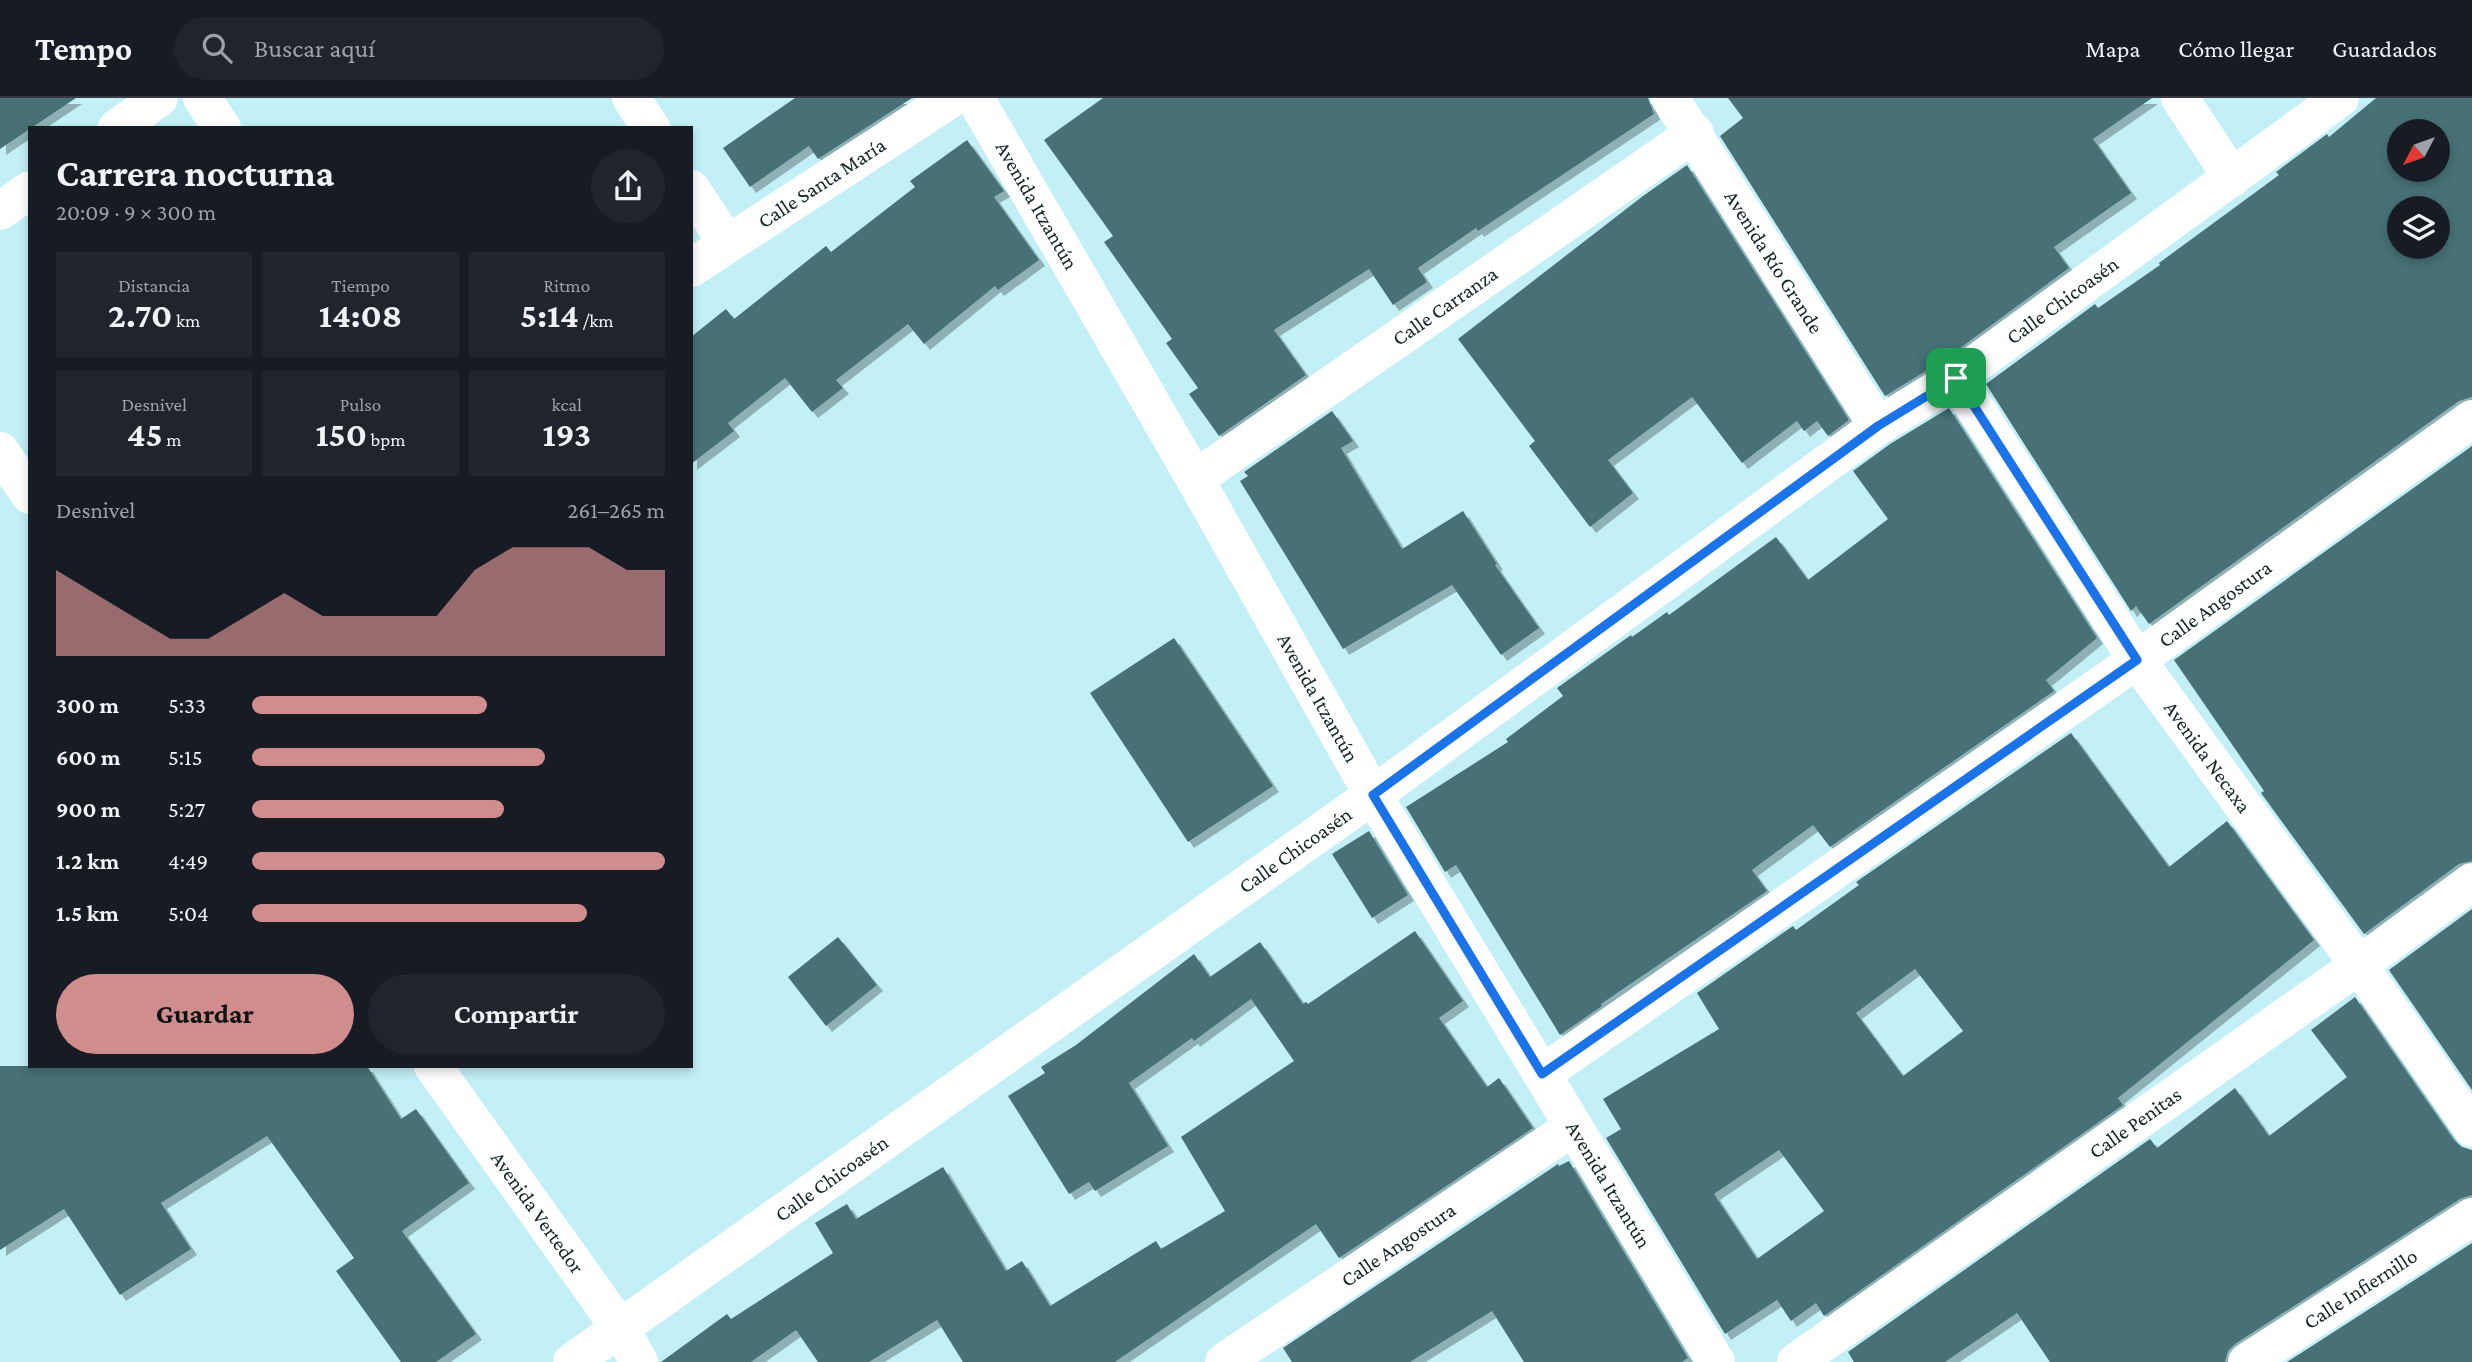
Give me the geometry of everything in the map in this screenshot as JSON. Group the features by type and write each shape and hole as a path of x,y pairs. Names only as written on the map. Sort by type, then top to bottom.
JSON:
{"street":[{"path":"120,126 159,98"},
{"path":"202,98 221,126"},
{"path":"631,98 650,126"},
{"name":"Calle Santa María","path":"693,267 952,98"},
{"name":"Avenida Itzantún","path":"975,98 1195,479 1373,795 1716,1362"},
{"name":"Avenida Río Grande","path":"1670,98 1695,133 1878,426"},
{"path":"2180,98 2232,177"},
{"name":"Calle Chicoasén","path":"572,1362 1373,795 1878,426 1956,378 2340,98"},
{"name":"Calle Carranza","path":"1195,479 1695,133"},
{"path":"0,211 28,191"},
{"path":"693,192 727,243"},
{"name":"Avenida Necaxa","path":"1956,378 2137,660 2359,965 2472,1128"},
{"name":"Calle Angostura","path":"1542,1074 2137,660 2472,419"},
{"path":"0,451 28,492"},
{"name":"Calle Penitas","path":"1796,1362 2359,965 2472,882"},
{"name":"Avenida Vertedor","path":"434,1068 620,1328 639,1362"},
{"name":"Calle Angostura","path":"1247,1356 1573,1127"},
{"name":"Calle Infiernillo","path":"2247,1362 2472,1217"}],"building":[{"path":"0,98 76,98 34,126 28,126 28,130 0,149"},
{"path":"795,98 912,98 818,159 809,146 750,187 723,148"},
{"path":"1103,98 1648,98 1654,114 1418,268 1427,282 1393,305 1369,269 1274,330 1306,375 1219,436 1189,394 1198,388 1166,343 1172,339 1104,242 1113,236 1044,140"},
{"path":"1728,98 2152,98 2093,139 2131,193 2054,247 2069,268 1944,360 1885,396 1720,136 1743,118"},
{"path":"2376,98 2472,98 2472,397 2459,401 2149,624 2136,606 2131,611 1986,384 2095,304 2098,308 2160,265 2159,263 2279,175 2276,172 2327,134 2329,137"},
{"path":"967,140 1004,191 994,197 1039,260 998,290 995,286 924,344 908,324 836,380 843,388 812,412 785,378 728,423 734,431 693,462 693,335 726,309 734,319 826,246 831,252 915,187 910,181"},
{"path":"1687,165 1849,420 1828,436 1817,421 1804,431 1797,421 1742,463 1692,397 1608,460 1633,493 1590,527 1529,446 1535,441 1458,339"},
{"path":"1949,408 2097,638 2046,680 2054,691 1830,847 1813,825 1752,870 1767,891 1560,1035 1456,865 1445,872 1406,807 1508,742 1506,739 1563,696 1557,688 1631,635 1632,637 1667,612 1669,615 1776,537 1808,580 1888,519 1853,471 1890,444"},
{"path":"1332,411 1353,441 1341,448 1402,549 1463,511 1497,564 1495,565 1539,628 1501,655 1452,585 1343,649 1240,481 1248,476 1244,472"},
{"path":"2472,446 2472,861 2459,864 2364,934 2261,793 2264,791 2174,660"},
{"path":"1174,638 1273,786 1188,842 1090,693"},
{"path":"2071,733 2169,867 2227,821 2314,940 2118,1098 2123,1105 1824,1316 1816,1303 1791,1321 1777,1300 1725,1334 1606,1138 1621,1129 1603,1099 1719,1029 1697,993 1793,926 1796,930 1859,885 1856,882","holes":["1915,969 1963,1031 1903,1076 1856,1013","1779,1150 1824,1211 1757,1259 1714,1194"]},
{"path":"1369,831 1408,895 1372,918 1332,854"},
{"path":"2472,909 2472,1090 2389,970"},
{"path":"1415,931 1463,1001 1439,1018 1487,1087 1499,1078 1533,1128 1339,1258 1316,1224 1115,1362 963,1362 937,1320 869,1362 818,1362 796,1330 751,1362 661,1362 727,1314 731,1319 833,1253 815,1223 847,1204 856,1219 943,1167 1006,1271 1022,1261 1050,1306 1156,1241 1161,1249 1225,1211 1181,1137 1294,1061 1251,999 1194,1041 1192,1038 1129,1083 1168,1146 1095,1191 1089,1182 1069,1194 1008,1096 1045,1073 1041,1067 1076,1045 1194,954 1210,977 1260,942 1303,1004 1308,1004"},
{"path":"838,937 877,985 826,1026 788,977"},
{"path":"2355,997 2454,1140 2462,1147 2472,1150 2472,1195 2460,1199 2235,1344 2228,1351 2225,1362 2050,1362 2017,1313 1945,1362 1854,1362 1848,1352 2150,1139 2157,1148 2235,1088 2269,1136 2347,1077 2311,1030"},
{"path":"0,1066 368,1068 401,1119 416,1109 469,1183 402,1231 476,1334 436,1362 401,1362 336,1271 354,1258 267,1136 161,1203 191,1249 120,1295 64,1209 0,1250"},
{"path":"1569,1161 1688,1358 1682,1362 1524,1362 1492,1311 1410,1362 1292,1362 1283,1348 1558,1164 1559,1166"},
{"path":"2472,1243 2472,1362 2287,1362"}],"route":[{"path":"1956,378 2137,660 1542,1074 1373,795 1878,426 1956,378"}]}
